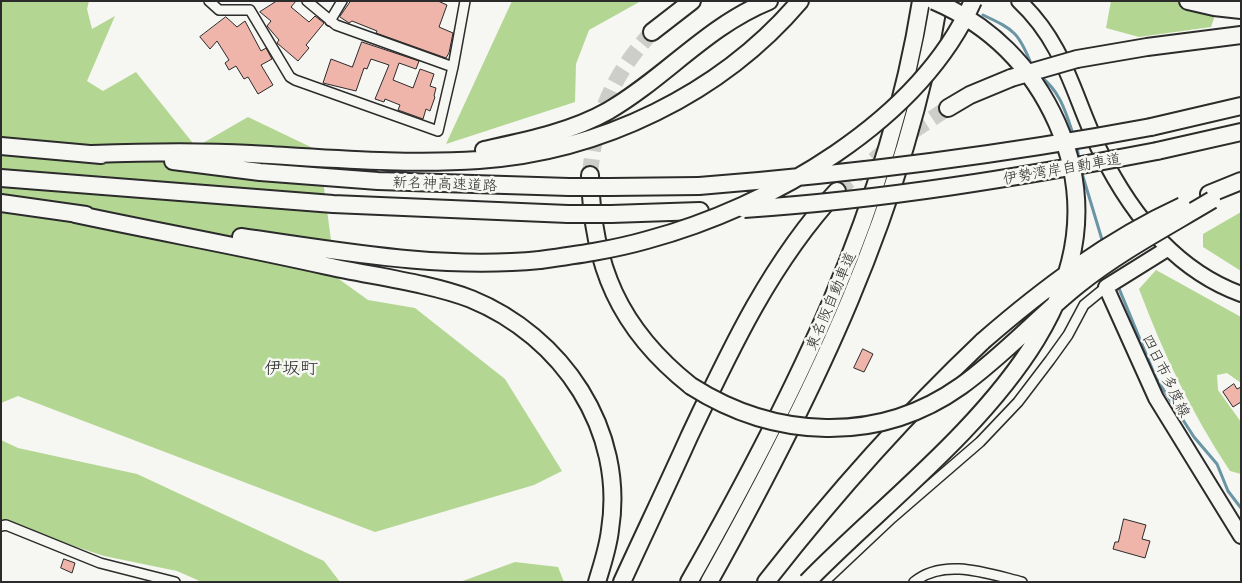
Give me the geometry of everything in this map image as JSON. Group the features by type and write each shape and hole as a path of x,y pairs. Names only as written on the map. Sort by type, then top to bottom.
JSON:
{"highway":[{"path":"652,32 692,1"},
{"path":"420,161 464,155 508,145 572,126 606,112 626,100 688,50 728,22 769,1"},
{"path":"92,154 200,152 420,161 478,160 533,153 590,139 619,128 679,99 730,66 776,28 800,1"},
{"name":"東名阪自動車道","path":"689,582 762,447 804,363 840,282 871,202 895,123 915,38 921,1"},
{"path":"807,582 948,446 1006,382 1047,323 1062,292 1071,261 1075,237 1075,188 1070,159 1052,112 1024,66 1005,47 970,20 934,1"},
{"name":"東名阪自動車道","path":"710,582 780,451 858,284 888,202 914,117 933,37 939,1"},
{"path":"1,203 397,258 484,264 540,260 614,248 679,230 744,205 804,172 858,136 911,91 935,64 953,38 973,1"},
{"path":"1188,1 1214,8 1241,10"},
{"path":"948,108 1011,78 1077,59 1147,47 1241,35"},
{"name":"伊勢湾岸自動車道","path":"890,168 1046,146 1151,127 1241,106"},
{"name":"伊勢湾岸自動車道","path":"882,195 958,186 1158,151 1241,132"},
{"name":"新名神高速道路","path":"1,146 378,181 569,187 700,186 890,168"},
{"path":"590,175 592,221 602,264 619,304 644,342 658,357 691,386 741,413 759,419 796,426 838,428 884,421 905,415 925,407 959,387 1081,283 1211,197"},
{"name":"新名神高速道路","path":"1,178 333,204 568,214 700,211 797,205 882,195"},
{"path":"766,582 842,488 893,431 983,341 1042,292 1136,229 1241,183"},
{"path":"622,582 717,378 753,308 793,245 838,191"},
{"path":"75,214 149,230 232,244 450,292 488,307 524,327 555,355 568,371 592,411 606,451 611,476 611,530 597,582"}],"main road":[{"path":"1023,3 1051,38 1072,81 1100,150 1137,213 1167,249 1192,268 1241,294"},
{"path":"1106,287 1167,249"},
{"name":"四日市多度線","path":"1106,287 1156,398 1240,532"}],"street":[{"path":"208,1 219,10 250,10"},
{"path":"250,10 255,1"},
{"path":"307,1 336,25 453,67"},
{"path":"330,21 342,1"},
{"path":"250,10 290,77 438,131 453,67 465,1"},
{"path":"824,582 892,518 980,442 1018,402 1050,360 1068,335 1084,305 1106,287"},
{"path":"1,526 6,525 100,563 175,582"},
{"path":"914,582 939,569 953,569 1022,582"}],"green space":[{"path":"1,1 89,1 87,9 92,29 115,16 87,81 103,91 136,72 196,147 248,117 319,151 336,277 368,300 415,308 505,379 562,471 534,485 375,532 18,396 1,403"},
{"path":"512,1 641,1 589,30 576,64 575,102 446,144"},
{"path":"1111,1 1220,1 1211,27 1139,37 1106,28"},
{"path":"1241,212 1241,271 1203,247 1203,234"},
{"path":"1156,270 1241,317 1241,383 1227,373 1217,375 1218,390 1241,422 1241,474 1230,471 1203,428 1179,383 1158,336 1139,289"},
{"path":"1,440 18,448 137,474 324,561 340,582 202,582 177,571 104,556 1,522"},
{"path":"515,562 558,567 564,582 460,582"}],"building":[{"path":"277,1 296,1 291,7 309,22 315,16 324,23 306,45 309,48 298,61 277,43 279,40 267,26 271,21 260,12"},
{"path":"351,1 438,1 447,5 439,27 453,33 449,53 446,58 376,33 377,31 352,21 349,23 340,17"},
{"path":"226,17 237,27 245,21 261,51 266,48 272,59 261,65 273,85 258,94 248,77 244,79 236,66 229,70 225,63 229,60 217,41 210,49 200,37"},
{"path":"362,42 419,61 416,69 399,63 393,80 413,88 420,69 434,74 430,86 436,88 435,97 430,111 426,109 423,119 398,110 400,105 385,99 384,102 375,99 389,65 371,59 367,69 364,68 356,91 323,83 331,59 352,67"},
{"path":"863,349 873,354 864,372 854,368"},
{"path":"1234,384 1237,389 1241,387 1241,402 1233,407 1223,392"},
{"path":"1124,519 1146,525 1142,539 1150,541 1145,558 1113,549 1115,542 1118,542"},
{"path":"64,559 75,563 72,573 61,568"}],"waterway":[{"path":"983,15 1015,34 1032,66"},
{"path":"1040,76 1058,96 1074,137"},
{"path":"1077,145 1079,161"},
{"path":"1081,170 1103,243"},
{"path":"1118,286 1156,378 1194,437 1217,464 1228,491 1241,508"}],"tunnel":[{"path":"590,175 596,134 608,98 626,65 652,32"},
{"path":"837,191 893,144 948,108"}],"district":[{"name":"伊坂町","path":"291,368"}]}
